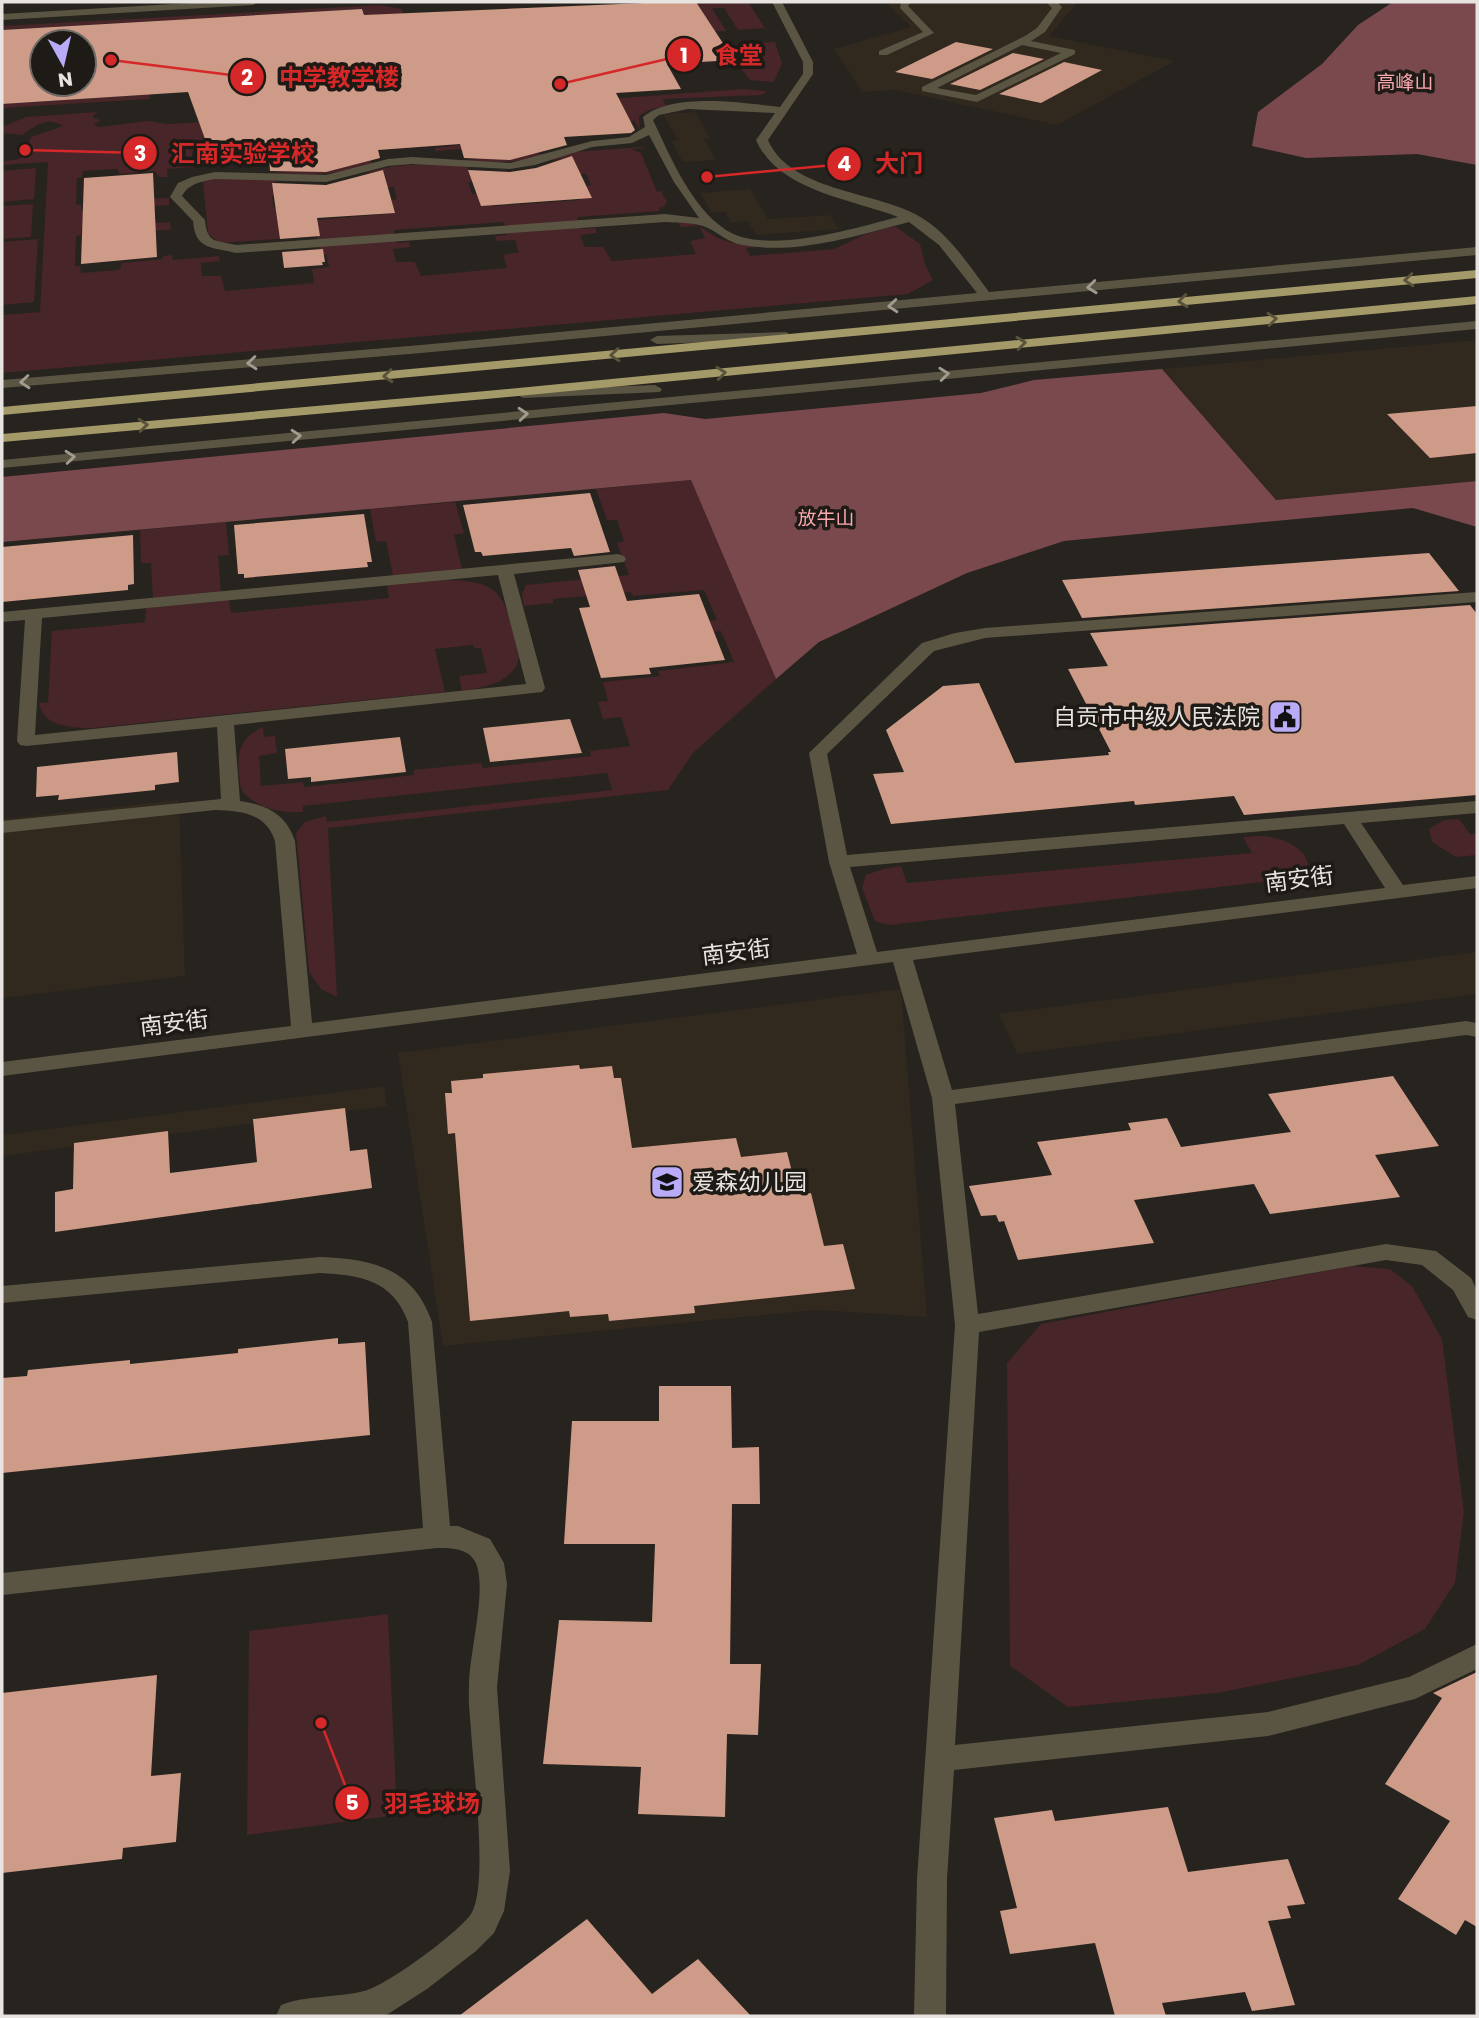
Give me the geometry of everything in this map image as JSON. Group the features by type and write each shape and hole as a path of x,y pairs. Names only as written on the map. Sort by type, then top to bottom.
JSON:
{"highway":[{"path":"2,411 1477,274"},
{"path":"2,438 486,396 1477,300"}],"street":[{"path":"2,17 253,2"},
{"path":"778,2 808,62 808,74 780,110 762,140 762,150 779,168 797,177 912,217 940,239 986,297"},
{"path":"883,53 929,33 903,6 906,2"},
{"path":"1020,42 1071,52 977,99 926,89 1041,30 1057,7 1051,2"},
{"path":"780,110 725,105 669,109 650,115 647,119 700,214 733,238 766,242 839,237 912,217"},
{"path":"614,143 642,136 651,127"},
{"path":"665,152 644,144 614,143 585,146 511,166 412,160 387,163 324,179 222,175 188,183 179,188 176,197 198,219 200,235 205,241 236,249 649,219 684,219 713,226"},
{"path":"649,219 678,213 687,206 691,198"},
{"path":"2,384 421,349 1477,251"},
{"path":"2,464 1477,325"},
{"path":"421,349 847,334"},
{"path":"486,396 896,379"},
{"path":"2,617 618,559"},
{"path":"34,614 26,741 536,688 505,569"},
{"path":"869,960 839,862 818,752 928,647 938,642 985,633 1477,597"},
{"path":"225,720 231,805"},
{"path":"2,827 200,805 231,805 256,809 266,814 283,832 302,1032"},
{"path":"839,862 1477,807"},
{"path":"1349,818 1397,891"},
{"name":"南安街","path":"2,1069 1477,882"},
{"path":"901,955 943,1098 967,1325 932,1879 930,2016"},
{"path":"943,1098 1452,1030 1477,1030"},
{"path":"967,1325 1386,1252 1428,1257 1462,1284 1477,1311"},
{"path":"2,1294 320,1265 347,1266 386,1277 411,1298 419,1322 437,1537"},
{"path":"2,1584 437,1537 457,1537 480,1548 490,1563 494,1584 483,1686 495,1871 491,1901 483,1923 461,1944 380,2002 360,2012 292,2016"},
{"path":"939,1759 1268,1724 1415,1687 1477,1656"}],"shaded area":[{"path":"696,2 748,2 765,28 738,30 724,8 712,8 726,31 715,31 708,20 705,20"},
{"path":"885,2 1074,2 1077,3 1049,36 1175,61 1057,125 895,90 862,92 834,49 911,27"},
{"path":"380,5 402,9 404,15 365,18 362,9 2,30 2,26"},
{"path":"775,42 782,63 774,82 750,80 733,58 738,58 744,66 757,66 743,43"},
{"path":"742,89 767,91 762,95 663,99 666,106 649,110 639,116 640,131 635,121 624,122 535,144 539,154 550,154 514,161 452,161 479,159 476,148 435,151 435,148 478,143 378,150 380,154 371,155 372,164 330,173 260,174 309,170 307,160 207,138 208,149 192,151 192,162 207,161 208,166 167,169 168,177 159,177 155,171 120,174 117,169 83,171 82,177 77,178 76,204 81,205 82,210 118,208 145,199 169,198 169,205 123,208 123,225 170,222 171,230 121,231 118,226 81,229 81,235 76,236 75,266 80,266 81,273 119,270 122,263 163,259 163,256 172,255 173,260 219,256 220,261 201,263 202,276 221,276 225,291 314,283 312,269 329,267 326,254 308,255 307,250 319,249 319,246 396,240 397,243 409,242 410,247 393,249 396,262 415,262 421,276 507,268 503,255 519,252 515,240 496,241 495,236 507,235 506,232 595,228 597,233 580,235 585,247 603,247 612,261 696,254 690,241 705,238 699,227 732,243 772,246 746,248 750,256 834,249 866,234 895,226 920,244 933,280 908,294 2,373 2,315 40,312 48,162 2,165 2,161 22,158 31,137 63,126 46,122 22,135 2,133 2,127 26,117 97,112 92,117 100,120 94,125 99,127 148,121 167,124"},
{"path":"150,94 150,99 2,108 2,104"},
{"path":"695,112 710,138 704,139 716,160 683,162 671,141 678,140 663,114"},
{"path":"645,148 631,149 641,153 657,192 661,191 667,202 664,207 659,208 660,211 577,217 579,222 505,227 503,222 394,230 394,235 318,241 317,236 220,243 208,234 203,181 215,178 275,180 276,190 287,195 272,196 274,208 286,207 307,221 383,214 380,202 397,199 394,187 379,188 387,182 384,171 364,173 402,165 467,166 471,177 482,181 468,182 472,194 490,194 494,206 580,200 575,188 591,185 586,174 571,174 578,169 573,158 551,160 574,152"},
{"path":"36,168 34,199 2,202 2,171"},
{"path":"750,189 768,219 830,215 839,229 757,235 747,221 731,223 725,212 712,213 700,193"},
{"path":"33,204 31,237 2,239 2,206"},
{"path":"678,222 685,222 698,226 681,227"},
{"path":"38,239 34,302 2,305 2,242"},
{"path":"1477,340 1477,481 1276,500 1162,369"},
{"path":"691,480 776,679 693,753 668,790 328,828 337,997 321,989 309,972 296,833 305,822 326,816 327,822 612,790 607,773 303,806 303,812 288,812 259,804 243,791 239,759 245,741 263,727 264,737 275,736 277,753 259,756 261,786 303,782 304,787 414,775 414,770 481,763 483,768 591,756 590,751 630,746 621,717 603,719 598,702 608,701 603,682 660,676 658,671 734,662 721,631 698,633 694,623 717,620 704,590 633,596 630,592 553,599 553,603 524,606 522,594 526,585 629,575 617,543 624,541 617,520 607,520 596,489"},
{"path":"455,502 464,533 454,535 462,569 393,576 386,541 376,542 370,509"},
{"path":"226,522 229,555 218,556 221,592 153,599 151,563 141,563 140,530"},
{"path":"444,580 481,584 501,598 519,657 516,666 505,678 488,686 462,691 459,676 487,673 481,648 474,648 473,645 435,649 445,692 92,728 67,726 52,721 46,717 39,703 48,702 52,631 145,622 146,608 229,600 231,613 389,598 387,585"},
{"path":"179,800 185,976 2,998 2,819"},
{"path":"1459,819 1470,834 1477,834 1477,855 1456,857 1432,842 1429,829 1444,820"},
{"path":"1243,837 1277,838 1302,852 1308,867 1306,877 889,925 875,921 862,888 866,875 901,866 907,883 1252,853"},
{"path":"1477,952 1477,994 1017,1054 999,1014"},
{"name":"爱森幼儿园","path":"901,989 927,1317 816,1310 443,1346 398,1053"},
{"path":"384,1086 387,1106 2,1156 2,1135"},
{"path":"1352,1266 1390,1269 1412,1286 1442,1339 1464,1512 1455,1583 1425,1629 1358,1665 1217,1693 1068,1707 1010,1666 1007,1363 1041,1324"},
{"path":"388,1614 397,1815 247,1835 249,1631"}],"green space":[{"name":"高峰山","path":"1393,2 1477,2 1477,165 1417,154 1306,158 1252,146 1258,112 1322,64 1358,25"},
{"name":"放牛山","path":"1162,369 1276,500 1477,481 1477,527 1413,508 1064,541 967,573 819,642 776,679 691,480 2,542 2,477 664,413 705,419 981,393 1034,380"}],"building":[{"path":"696,2 734,60 667,64 681,89 616,93 635,130 631,133 564,137 567,145 510,160 464,158 460,144 378,150 380,158 326,172 270,171 269,157 213,161 188,92 98,98 98,28 36,28 362,9 364,15"},
{"path":"28,28 28,98 95,98 2,104 2,30"},
{"path":"956,42 993,49 932,79 895,72"},
{"path":"1013,53 1044,59 980,90 950,84"},
{"path":"1064,62 1102,70 1041,103 999,94"},
{"path":"572,156 592,198 481,206 468,170 510,172 536,168"},
{"path":"383,170 395,213 317,218 320,236 280,239 272,183 326,185"},
{"path":"153,173 157,257 81,264 84,178"},
{"path":"323,249 323,265 284,268 282,252"},
{"path":"1477,406 1477,453 1430,458 1387,414"},
{"path":"590,493 610,552 574,556 571,548 483,556 481,552 475,552 463,505"},
{"path":"364,514 372,562 367,562 368,567 244,578 244,574 238,574 234,525"},
{"path":"133,535 134,584 128,585 128,590 2,602 2,547"},
{"path":"1429,553 1459,591 1082,618 1062,580"},
{"path":"615,566 627,601 699,594 725,660 649,668 651,674 601,678 579,608 590,607 578,570"},
{"name":"自贡市中级人民法院","path":"1470,605 1477,614 1477,795 1244,815 1234,796 1135,805 1134,801 891,824 873,774 904,772 886,730 943,686 979,683 1015,763 1109,755 1108,752 1111,752 1068,669 1108,666 1090,633"},
{"path":"570,719 582,753 490,762 483,728"},
{"path":"400,737 406,772 311,782 311,777 288,779 285,749"},
{"path":"177,752 179,782 155,785 155,790 58,800 59,795 36,797 37,767"},
{"path":"579,1065 580,1069 612,1066 614,1078 621,1078 632,1148 736,1138 741,1157 787,1152 792,1172 799,1171 804,1194 811,1193 824,1246 843,1244 855,1289 694,1306 695,1313 609,1321 608,1314 570,1317 569,1311 470,1321 455,1133 448,1134 445,1093 452,1093 451,1081 483,1078 483,1074"},
{"path":"1393,1076 1439,1146 1375,1155 1400,1197 1270,1214 1254,1184 1134,1200 1154,1243 1018,1260 1004,1221 999,1222 996,1215 981,1216 969,1186 1052,1175 1037,1142 1131,1130 1128,1123 1167,1118 1181,1147 1291,1132 1268,1094"},
{"path":"345,1108 350,1151 367,1149 372,1188 55,1232 55,1192 73,1189 74,1143 168,1131 170,1173 257,1162 253,1119"},
{"path":"338,1338 338,1344 365,1342 370,1435 2,1473 2,1378 27,1376 28,1370 130,1360 130,1364 238,1353 238,1349"},
{"path":"659,1386 731,1386 732,1448 759,1447 760,1504 732,1504 730,1664 761,1664 758,1735 727,1734 725,1817 638,1814 641,1767 543,1764 559,1620 652,1622 655,1544 564,1544 572,1421 659,1421"},
{"path":"1477,1672 1477,1927 1465,1920 1456,1935 1398,1899 1450,1821 1385,1784 1442,1698 1433,1693"},
{"path":"157,1675 151,1776 181,1773 176,1842 123,1848 122,1859 2,1873 2,1693"},
{"path":"1168,1807 1188,1872 1288,1859 1305,1904 1287,1906 1291,1918 1268,1921 1295,2005 1252,2011 1245,1992 1162,2003 1166,2016 1115,2016 1095,1943 1010,1954 1000,1911 1017,1908 994,1818 1052,1810 1055,1821"},
{"path":"587,1919 652,1994 698,1959 751,2016 459,2016"}],"place":[{"name":"中学教学楼","path":"111,60"},
{"name":"食堂","path":"560,84"},
{"name":"汇南实验学校","path":"25,150"},
{"name":"大门","path":"707,177"},
{"name":"自贡市中级人民法院","path":"1285,717"},
{"name":"爱森幼儿园","path":"667,1182"},
{"name":"羽毛球场","path":"321,1723"}]}
